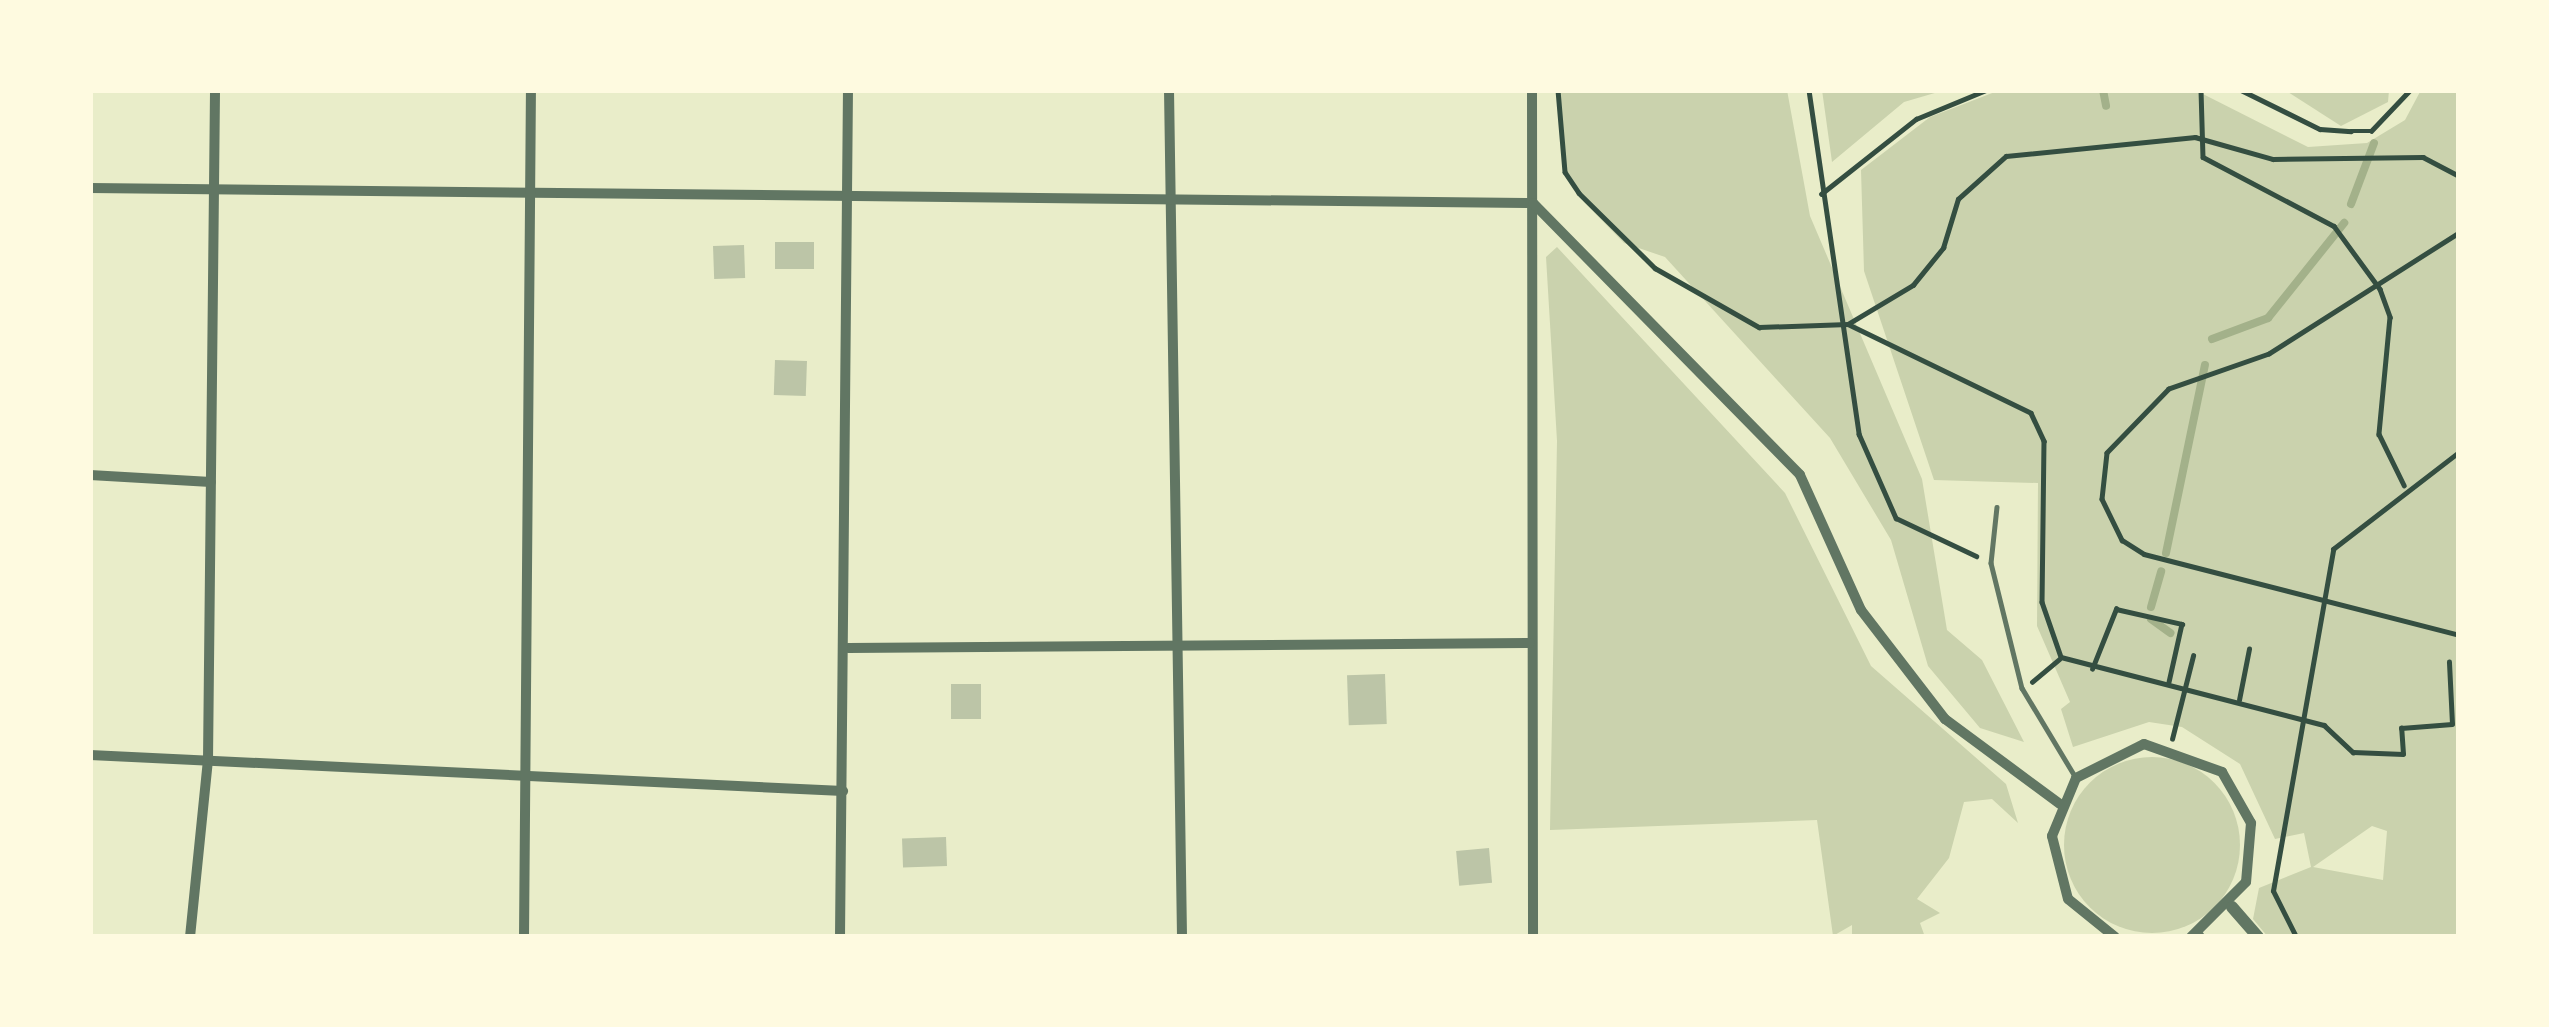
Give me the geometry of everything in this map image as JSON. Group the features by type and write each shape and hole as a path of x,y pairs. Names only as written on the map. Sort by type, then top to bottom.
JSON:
{"street":[{"path":"190,937 208,760 215,90"},
{"path":"524,937 531,90"},
{"path":"840,937 848,648 848,90"},
{"path":"1169,90 1182,937"},
{"path":"1532,90 1533,937"},
{"path":"90,188 214,194 1533,203 1800,475 1861,610 1946,718 2060,803"},
{"path":"90,475 211,482"},
{"path":"848,648 1530,643"},
{"path":"2115,937 2068,899 2055,869 2060,803 2076,778 2119,749 2170,745 2222,772 2246,809 2253,853 2232,907 2196,936"},
{"path":"90,755 843,791"},
{"path":"2232,907 2258,937"}],"lane":[{"path":"1997,507 1991,563 2022,688 2076,778"}],"path":[{"path":"1558,90 1565,172 1654,268 1759,327 1848,324 2031,413 2044,441 2042,602 2061,657 2092,669 2169,682 2300,718 2353,752 2403,754 2401,728 2452,724 2449,662"},
{"path":"1809,90 1822,194 1848,324 1859,434 1896,518 1991,563"},
{"path":"1822,194 1916,119 1986,90"},
{"path":"2201,90 2195,137 2219,170 2294,197 2334,226 2349,239 2380,289 2390,317 2379,434 2404,485"},
{"path":"2241,90 2320,129 2351,131 2371,130 2410,90"},
{"path":"1848,324 1913,285 1987,164 2092,141 2195,137 2273,159 2423,157 2459,176"},
{"path":"2459,233 2380,289 2270,354 2169,389 2107,453 2102,499 2122,540 2323,603 2459,635"},
{"path":"2296,937 2273,891 2300,718 2338,537 2404,485 2459,452"},
{"path":"2092,669 2116,609 2182,624 2169,682"},
{"path":"2239,700 2249,649"},
{"path":"2170,745 2194,656"},
{"path":"2022,688 2061,657"}],"green space":[{"path":"1557,90 1787,90 1810,216 1922,479 1947,630 1982,660 2024,742 1980,728 1928,666 1891,540 1830,438 1665,257 1624,243 1584,202 1565,167"},
{"path":"1822,90 1945,90 1904,102 1832,162"},
{"path":"2000,90 2195,90 2308,147 2367,143 2405,120 2421,90 2459,90 2459,937 2268,937 2253,919 2259,888 2311,867 2304,833 2275,839 2240,764 2182,727 2149,722 2073,747 2061,709 2070,702 2037,626 2038,483 1934,480 1864,271 1861,170 1930,117","holes":["2372,826 2387,831 2383,880 2313,867"]},
{"path":"2285,90 2389,90 2388,102 2341,126"},
{"path":"1557,247 1785,493 1871,666 2006,784 2018,823 1992,799 1964,802 1949,858 1917,899 1940,913 1920,923 1925,937 1852,937 1852,925 1833,936 1817,820 1550,830 1557,441 1546,257"},
{"path":"2152,757 2186,763 2215,782 2234,811 2240,845 2234,879 2215,908 2186,927 2152,933 2118,927 2089,908 2070,879 2064,845 2070,811 2089,782 2118,763"}],"building":[{"path":"775,242 814,242 814,269 775,269"},
{"path":"744,245 745,278 714,279 713,246"},
{"path":"775,360 807,361 806,396 774,395"},
{"path":"1385,674 1387,724 1349,725 1347,675"},
{"path":"951,684 981,684 981,719 951,719"},
{"path":"946,837 947,866 903,868 902,839"},
{"path":"1489,848 1492,883 1459,886 1456,851"}],"waterway":[{"path":"2103,90 2106,106"},
{"path":"2351,204 2374,143"},
{"path":"2212,339 2268,318 2344,223"},
{"path":"2166,553 2205,365"},
{"path":"2151,607 2161,571"},
{"path":"2151,619 2170,633"}]}
